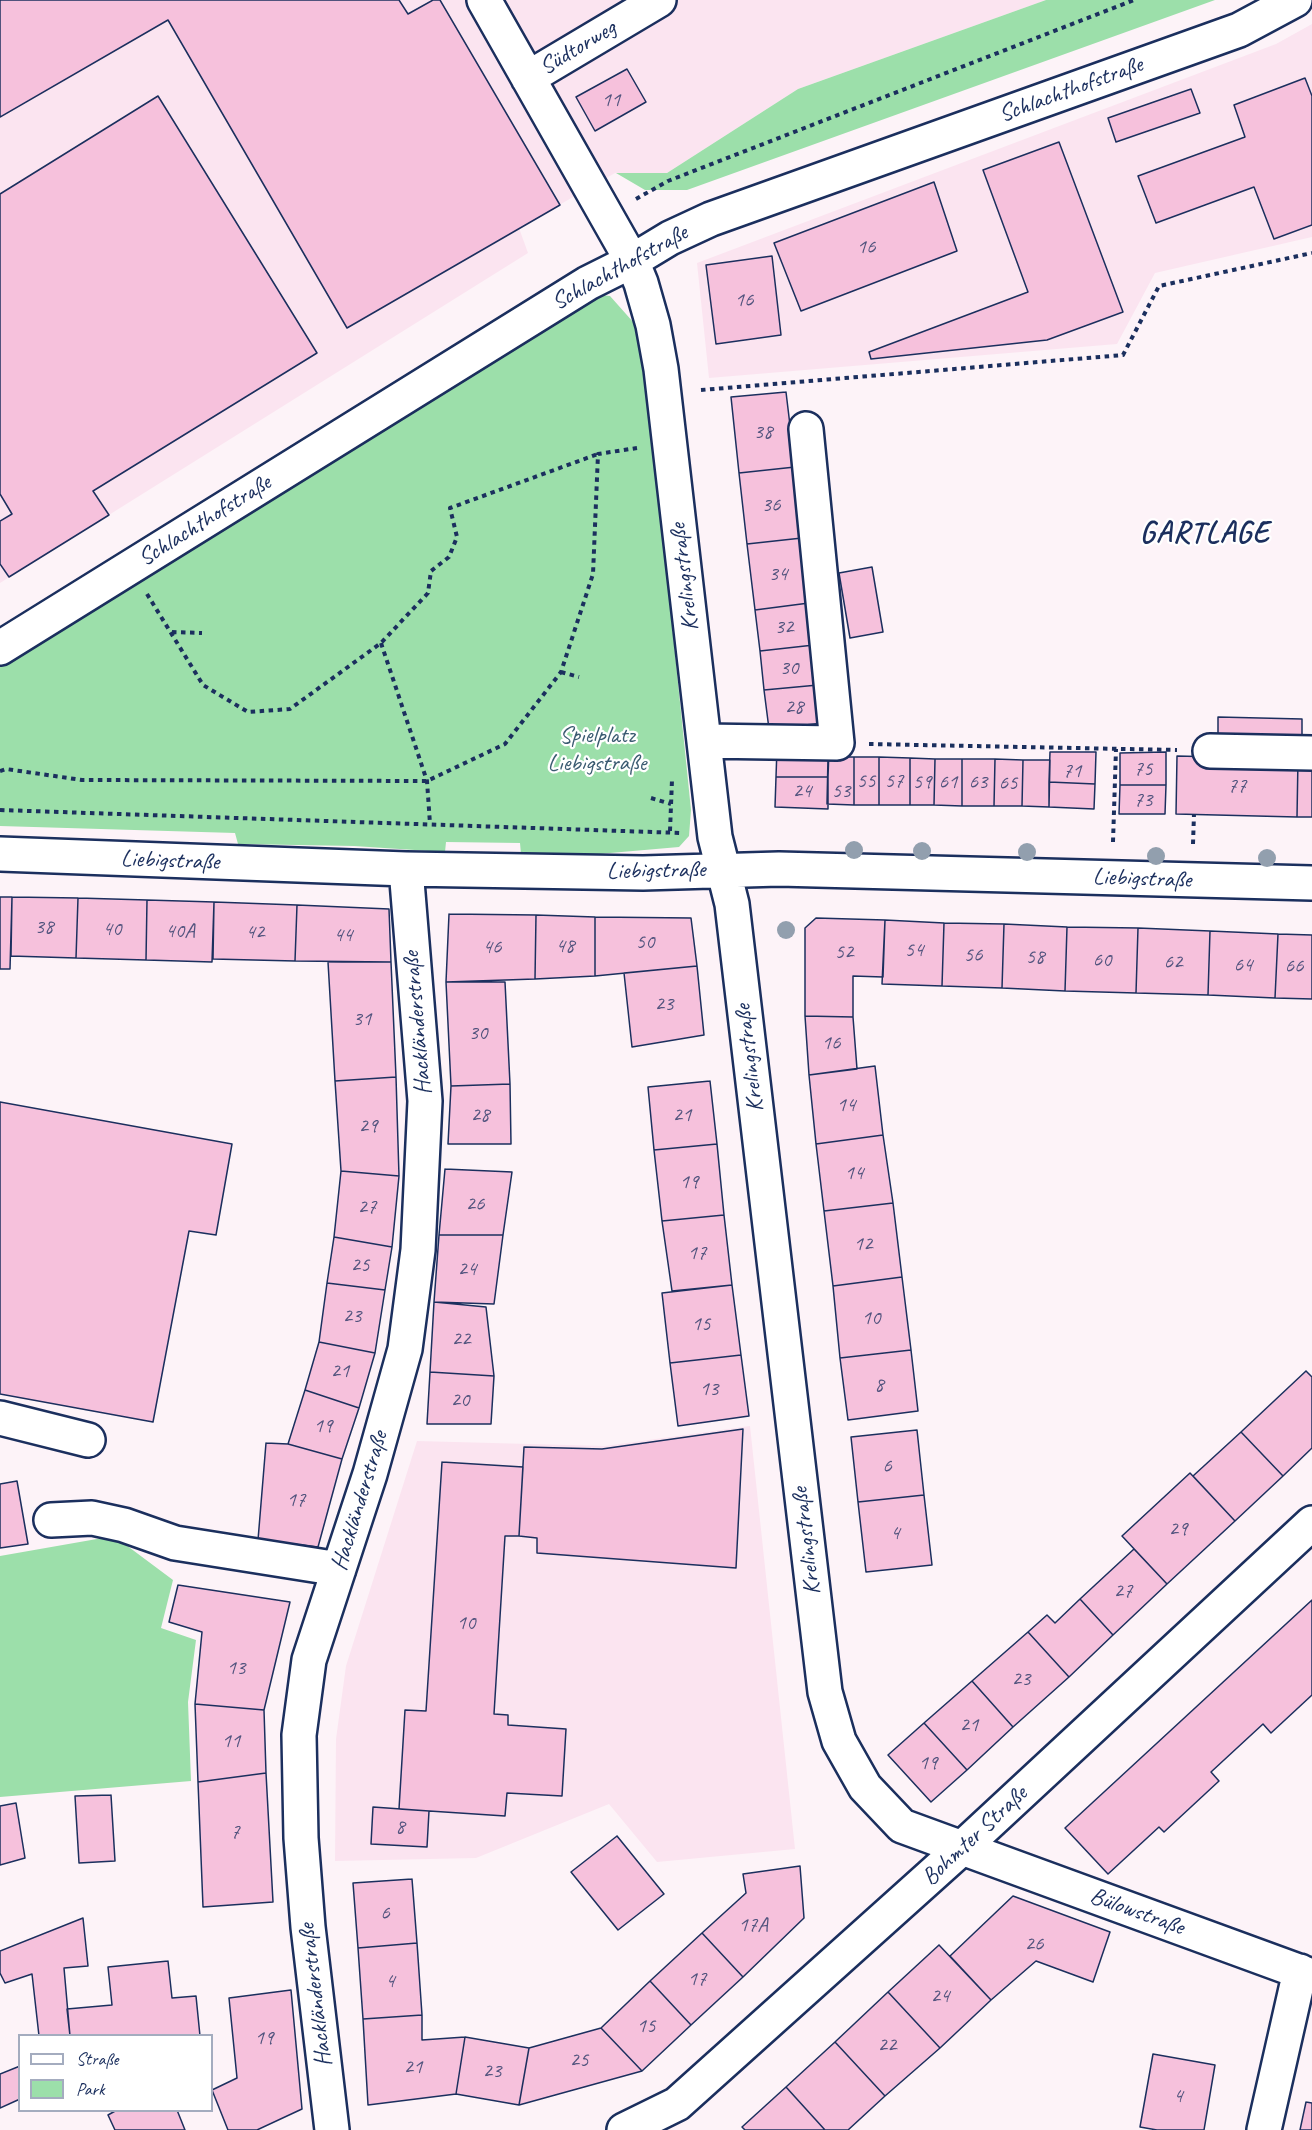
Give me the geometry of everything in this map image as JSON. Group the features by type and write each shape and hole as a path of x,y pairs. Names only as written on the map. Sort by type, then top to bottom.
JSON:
{"street":[{"name":"Krelingstraße","path":"484,0 632,261 650,314 661,369 715,837 732,904 825,1692 838,1741 865,1787 902,1826 962,1848"},
{"name":"Südtorweg","path":"528,78 659,0"},
{"name":"Schlachthofstraße","path":"4,636 588,282 632,261 670,238 711,219 1239,30 1295,0"},
{"path":"1304,0 1312,15"},
{"path":"704,741 837,743 806,429"},
{"path":"1210,751 1312,753"},
{"name":"Liebigstraße","path":"0,854 406,869 643,873 779,869 1312,883"},
{"name":"Hackländerstraße","path":"332,2130 308,1927 301,1838 300,1735 309,1660 370,1474 405,1349 418,1250 425,1101 406,869"},
{"path":"0,1418 88,1440"},
{"path":"51,1520 92,1518 124,1525 175,1543 339,1569"},
{"name":"Bohmter Straße","path":"624,2130 677,2104 962,1848 1312,1523"},
{"name":"Bülowstraße","path":"962,1848 1306,1973"},
{"path":"1264,2130 1306,1973"}],"path":[{"path":"606,216 669,181 1134,0"},
{"path":"701,390 1123,355 1159,286 1312,253"},
{"path":"142,586 203,685 248,712 290,709 381,643 428,593 431,571 449,557 457,537 450,508 598,454 641,447"},
{"path":"0,771 6,769 82,780 427,781 505,744 561,672 593,574 598,454"},
{"path":"171,632 202,633"},
{"path":"381,643 427,781 430,824"},
{"path":"561,672 579,677"},
{"path":"837,743 1210,751"},
{"path":"1101,842 1113,842 1116,750"},
{"path":"651,798 671,804"},
{"path":"0,810 670,831 715,837"},
{"path":"1182,844 1193,844 1194,814"}],"shaded area":[{"path":"0,0 1046,0 798,89 667,173 615,173 519,228 528,253 0,583"},
{"path":"1312,24 1312,237 1155,273 1117,344 709,378 697,263 1276,44"},
{"path":"750,1426 795,1849 657,1862 609,1804 476,1858 335,1861 336,1739 346,1666 417,1441 605,1446"}],"green space":[{"path":"1046,0 1215,0 687,190 645,190 616,173 667,173 798,89"},
{"name":"Spielplatz Liebigstraße","path":"591,294 610,296 634,323 645,360 691,810 689,836 679,847 587,855 521,854 520,843 446,842 445,852 354,846 238,844 235,833 0,826 0,658"},
{"path":"114,1536 173,1580 161,1628 196,1640 188,1702 191,1781 0,1797 0,1556"}],"building":[{"path":"0,0 399,0 408,14 433,0 440,0 560,205 347,328 168,20 0,117"},
{"path":"627,69 646,102 595,131 576,97"},
{"path":"1305,78 1312,96 1312,225 1274,239 1254,187 1156,223 1138,176 1245,137 1234,105"},
{"path":"1191,89 1200,113 1116,142 1108,118"},
{"path":"158,96 317,353 93,491 109,515 9,577 0,564 0,521 12,514 0,494 0,194"},
{"path":"1059,142 1123,312 1047,340 871,359 869,352 1028,292 983,170"},
{"path":"934,182 957,251 801,311 774,243"},
{"path":"772,256 781,335 716,344 706,265"},
{"path":"786,392 795,467 739,473 731,397"},
{"path":"795,467 802,538 747,544 739,473"},
{"path":"802,538 809,603 755,610 747,544"},
{"path":"872,567 883,632 850,638 839,573"},
{"path":"809,603 814,645 760,651 755,610"},
{"path":"814,645 818,685 764,690 760,651"},
{"path":"818,685 823,723 769,729 764,690"},
{"path":"1218,717 1302,719 1302,738 1218,736"},
{"path":"777,748 829,749 828,777 776,777"},
{"path":"1050,752 1096,752 1095,784 1049,782"},
{"path":"1166,752 1166,785 1120,785 1120,753"},
{"path":"1177,756 1298,759 1297,817 1176,814"},
{"path":"828,757 854,757 854,805 827,804"},
{"path":"854,757 879,757 879,805 854,805"},
{"path":"879,757 910,758 910,805 879,805"},
{"path":"910,758 935,759 934,805 910,805"},
{"path":"935,759 962,759 962,806 934,805"},
{"path":"962,759 995,759 994,806 962,806"},
{"path":"995,759 1023,760 1022,806 994,806"},
{"path":"1298,759 1312,759 1312,817 1297,817"},
{"path":"1023,760 1050,760 1049,807 1022,806"},
{"path":"776,777 828,777 828,809 775,807"},
{"path":"1049,782 1095,784 1094,809 1049,807"},
{"path":"1120,785 1166,785 1165,814 1119,814"},
{"path":"0,897 12,897 10,969 0,969"},
{"path":"12,897 78,898 76,958 11,956"},
{"path":"78,898 147,900 146,960 76,958"},
{"path":"147,900 214,902 212,962 146,960"},
{"path":"214,902 297,905 295,961 213,959"},
{"path":"297,905 389,909 391,962 295,961"},
{"path":"449,914 536,915 535,979 446,982"},
{"path":"536,915 595,917 595,976 535,979"},
{"path":"595,917 691,918 697,966 595,976"},
{"path":"816,918 885,920 883,977 853,976 853,1017 805,1016 805,928"},
{"path":"885,920 944,923 942,986 882,984"},
{"path":"944,923 1004,924 1002,988 942,986"},
{"path":"1004,924 1067,927 1065,991 1002,988"},
{"path":"1067,927 1138,928 1136,993 1065,991"},
{"path":"1138,928 1210,931 1208,995 1136,993"},
{"path":"1210,931 1278,934 1275,998 1208,995"},
{"path":"1278,934 1312,935 1312,999 1275,998"},
{"path":"328,962 391,962 396,1077 335,1081"},
{"path":"697,966 704,1035 632,1047 624,973"},
{"path":"446,982 505,982 510,1084 451,1086"},
{"path":"805,1016 853,1017 857,1069 809,1075"},
{"path":"875,1066 883,1135 816,1144 809,1075"},
{"path":"396,1077 399,1176 341,1171 335,1081"},
{"path":"710,1081 717,1144 654,1150 648,1087"},
{"path":"510,1084 511,1144 448,1144 451,1086"},
{"path":"0,1102 232,1144 216,1235 189,1231 153,1422 0,1394"},
{"path":"883,1135 893,1203 824,1211 816,1144"},
{"path":"717,1144 724,1215 662,1221 654,1150"},
{"path":"445,1169 512,1172 503,1235 439,1235"},
{"path":"341,1171 399,1176 392,1247 334,1237"},
{"path":"893,1203 902,1277 833,1286 824,1211"},
{"path":"724,1215 732,1285 672,1291 662,1221"},
{"path":"439,1235 503,1235 494,1304 434,1302"},
{"path":"334,1237 392,1247 385,1290 327,1283"},
{"path":"902,1277 911,1350 840,1358 833,1286"},
{"path":"327,1283 385,1290 375,1353 319,1342"},
{"path":"732,1285 741,1355 670,1363 662,1293"},
{"path":"434,1302 486,1307 494,1376 430,1372"},
{"path":"319,1342 375,1353 359,1408 305,1390"},
{"path":"911,1350 918,1411 848,1420 840,1358"},
{"path":"741,1355 749,1416 678,1426 670,1363"},
{"path":"1306,1371 1312,1377 1312,1448 1283,1476 1241,1432"},
{"path":"430,1372 494,1376 491,1424 427,1424"},
{"path":"305,1390 359,1408 342,1459 288,1444"},
{"path":"743,1429 736,1568 537,1553 537,1538 519,1536 524,1447 602,1449"},
{"path":"917,1430 924,1495 858,1502 851,1437"},
{"path":"1241,1432 1283,1476 1235,1521 1193,1476"},
{"path":"266,1443 288,1444 342,1459 318,1547 258,1540"},
{"path":"442,1462 523,1467 519,1536 505,1536 494,1714 508,1715 508,1725 566,1729 562,1796 507,1793 505,1816 399,1809 405,1710 426,1711"},
{"path":"1190,1473 1235,1521 1167,1584 1122,1536"},
{"path":"17,1481 28,1544 0,1548 0,1484"},
{"path":"924,1495 932,1565 866,1572 858,1502"},
{"path":"1134,1549 1167,1584 1113,1635 1080,1599"},
{"path":"178,1585 290,1602 264,1710 195,1704 202,1632 169,1622"},
{"path":"1080,1599 1113,1635 1069,1677 1028,1632 1047,1615 1055,1623"},
{"path":"1312,1600 1312,1695 1271,1733 1263,1724 1211,1772 1219,1781 1164,1832 1159,1827 1108,1874 1065,1828"},
{"path":"1028,1632 1069,1677 1013,1727 972,1681"},
{"path":"972,1681 1013,1727 967,1770 924,1723"},
{"path":"195,1704 264,1710 266,1773 198,1782"},
{"path":"924,1723 967,1770 931,1802 888,1755"},
{"path":"266,1773 273,1902 203,1907 198,1782"},
{"path":"111,1795 115,1861 79,1863 75,1796"},
{"path":"16,1803 25,1858 0,1865 0,1806"},
{"path":"373,1807 429,1811 427,1847 371,1844"},
{"path":"617,1836 664,1894 618,1930 571,1872"},
{"path":"800,1866 804,1918 743,1977 702,1933 746,1893 743,1874"},
{"path":"412,1879 417,1943 358,1948 353,1883"},
{"path":"1013,1896 1110,1932 1093,1982 1036,1961 991,2000 950,1956"},
{"path":"83,1918 88,1966 64,1968 70,2034 39,2034 32,1974 5,1983 0,1973 0,1951"},
{"path":"702,1933 743,1977 691,2025 650,1981"},
{"path":"417,1943 422,2015 363,2019 358,1948"},
{"path":"939,1945 991,2000 940,2048 888,1992"},
{"path":"168,1961 172,1998 196,1996 200,2034 70,2034 67,2009 112,2005 108,1967"},
{"path":"650,1981 691,2025 642,2071 601,2028"},
{"path":"291,1990 302,2109 257,2130 228,2130 213,2092 213,2090 237,2078 229,1998"},
{"path":"888,1992 940,2048 885,2096 835,2042"},
{"path":"422,2015 422,2040 465,2037 456,2094 368,2105 363,2019"},
{"path":"601,2028 642,2071 519,2105 529,2048"},
{"path":"465,2037 529,2048 519,2105 456,2094"},
{"path":"835,2042 885,2096 848,2130 825,2130 786,2087"},
{"path":"1153,2054 1215,2065 1204,2130 1157,2130 1140,2127"},
{"path":"18,2067 18,2100 0,2108 0,2074"},
{"path":"786,2087 825,2130 745,2130 742,2127"},
{"path":"1306,2102 1312,2103 1312,2130 1300,2130"},
{"path":"113,2112 178,2112 185,2130 115,2130 108,2115"}],"district":[{"name":"GARTLAGE","path":"1205,534"}]}
